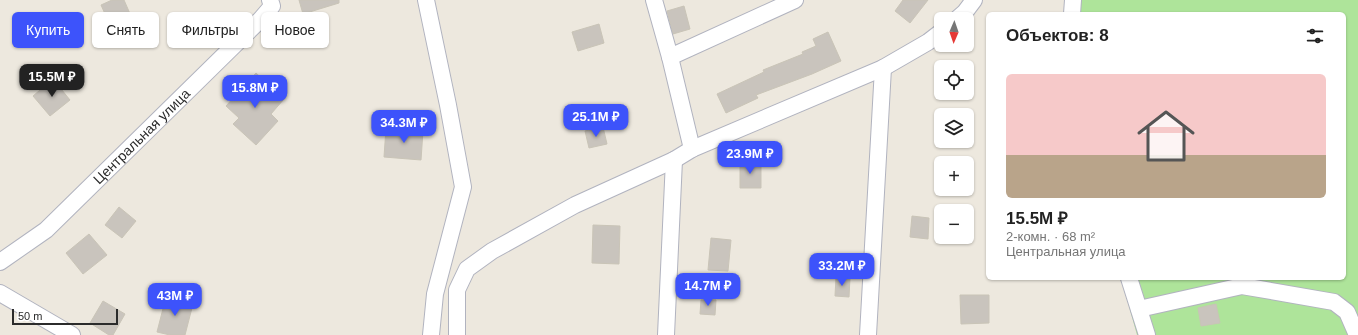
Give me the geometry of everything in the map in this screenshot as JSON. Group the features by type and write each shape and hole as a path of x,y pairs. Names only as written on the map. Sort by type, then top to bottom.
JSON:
{"street":[{"name":"Центральная улица","path":"0,262 46,230 260,20 272,6 270,0"},
{"path":"426,0 448,105 463,187 435,294 431,335"},
{"path":"654,0 670,57 692,149"},
{"path":"670,57 795,0"},
{"path":"965,12 974,0"},
{"path":"1072,12 1073,0"},
{"path":"457,335 457,290 467,269 492,251 575,205 674,160 692,149 883,68 934,37"},
{"path":"868,335 883,68"},
{"path":"666,335 674,160"},
{"path":"1130,280 1147,335"},
{"path":"1139,309 1242,286 1334,302 1347,312 1357,335"},
{"path":"0,293 72,335"}],"green space":[{"path":"1076,0 1358,0 1358,335 1137,335 1122,280 1346,280 1346,12 1076,12"}],"building":[{"path":"112,0 124,0 129,12 104,12 101,5"},
{"path":"299,0 339,0 339,3 310,12 302,12"},
{"path":"903,0 928,0 910,23 895,11"},
{"path":"684,6 690,29 673,34 667,11"},
{"path":"599,24 604,43 578,51 572,32"},
{"path":"828,32 841,61 812,74 756,95 758,98 726,113 717,94 764,72 763,70 803,54 802,52 816,46 813,39"},
{"path":"256,73 284,99 271,114 278,121 256,145 233,124 239,118 226,106"},
{"path":"53,79 70,100 50,116 33,96"},
{"path":"603,127 607,144 589,148 585,131"},
{"path":"386,128 423,131 421,160 384,157"},
{"path":"740,162 761,162 761,188 740,188"},
{"path":"119,207 136,221 122,238 105,225"},
{"path":"912,216 929,218 928,239 910,237"},
{"path":"593,225 620,226 619,264 592,263"},
{"path":"89,234 107,255 83,274 66,253"},
{"path":"711,238 731,240 728,271 708,270"},
{"path":"836,277 850,278 849,297 835,296"},
{"path":"960,295 989,295 989,323 961,324"},
{"path":"166,297 193,304 185,335 170,335 157,332"},
{"path":"701,300 716,300 715,315 700,314"},
{"path":"103,301 125,314 113,335 109,335 90,323"},
{"path":"1216,304 1220,323 1201,326 1198,308"}]}
